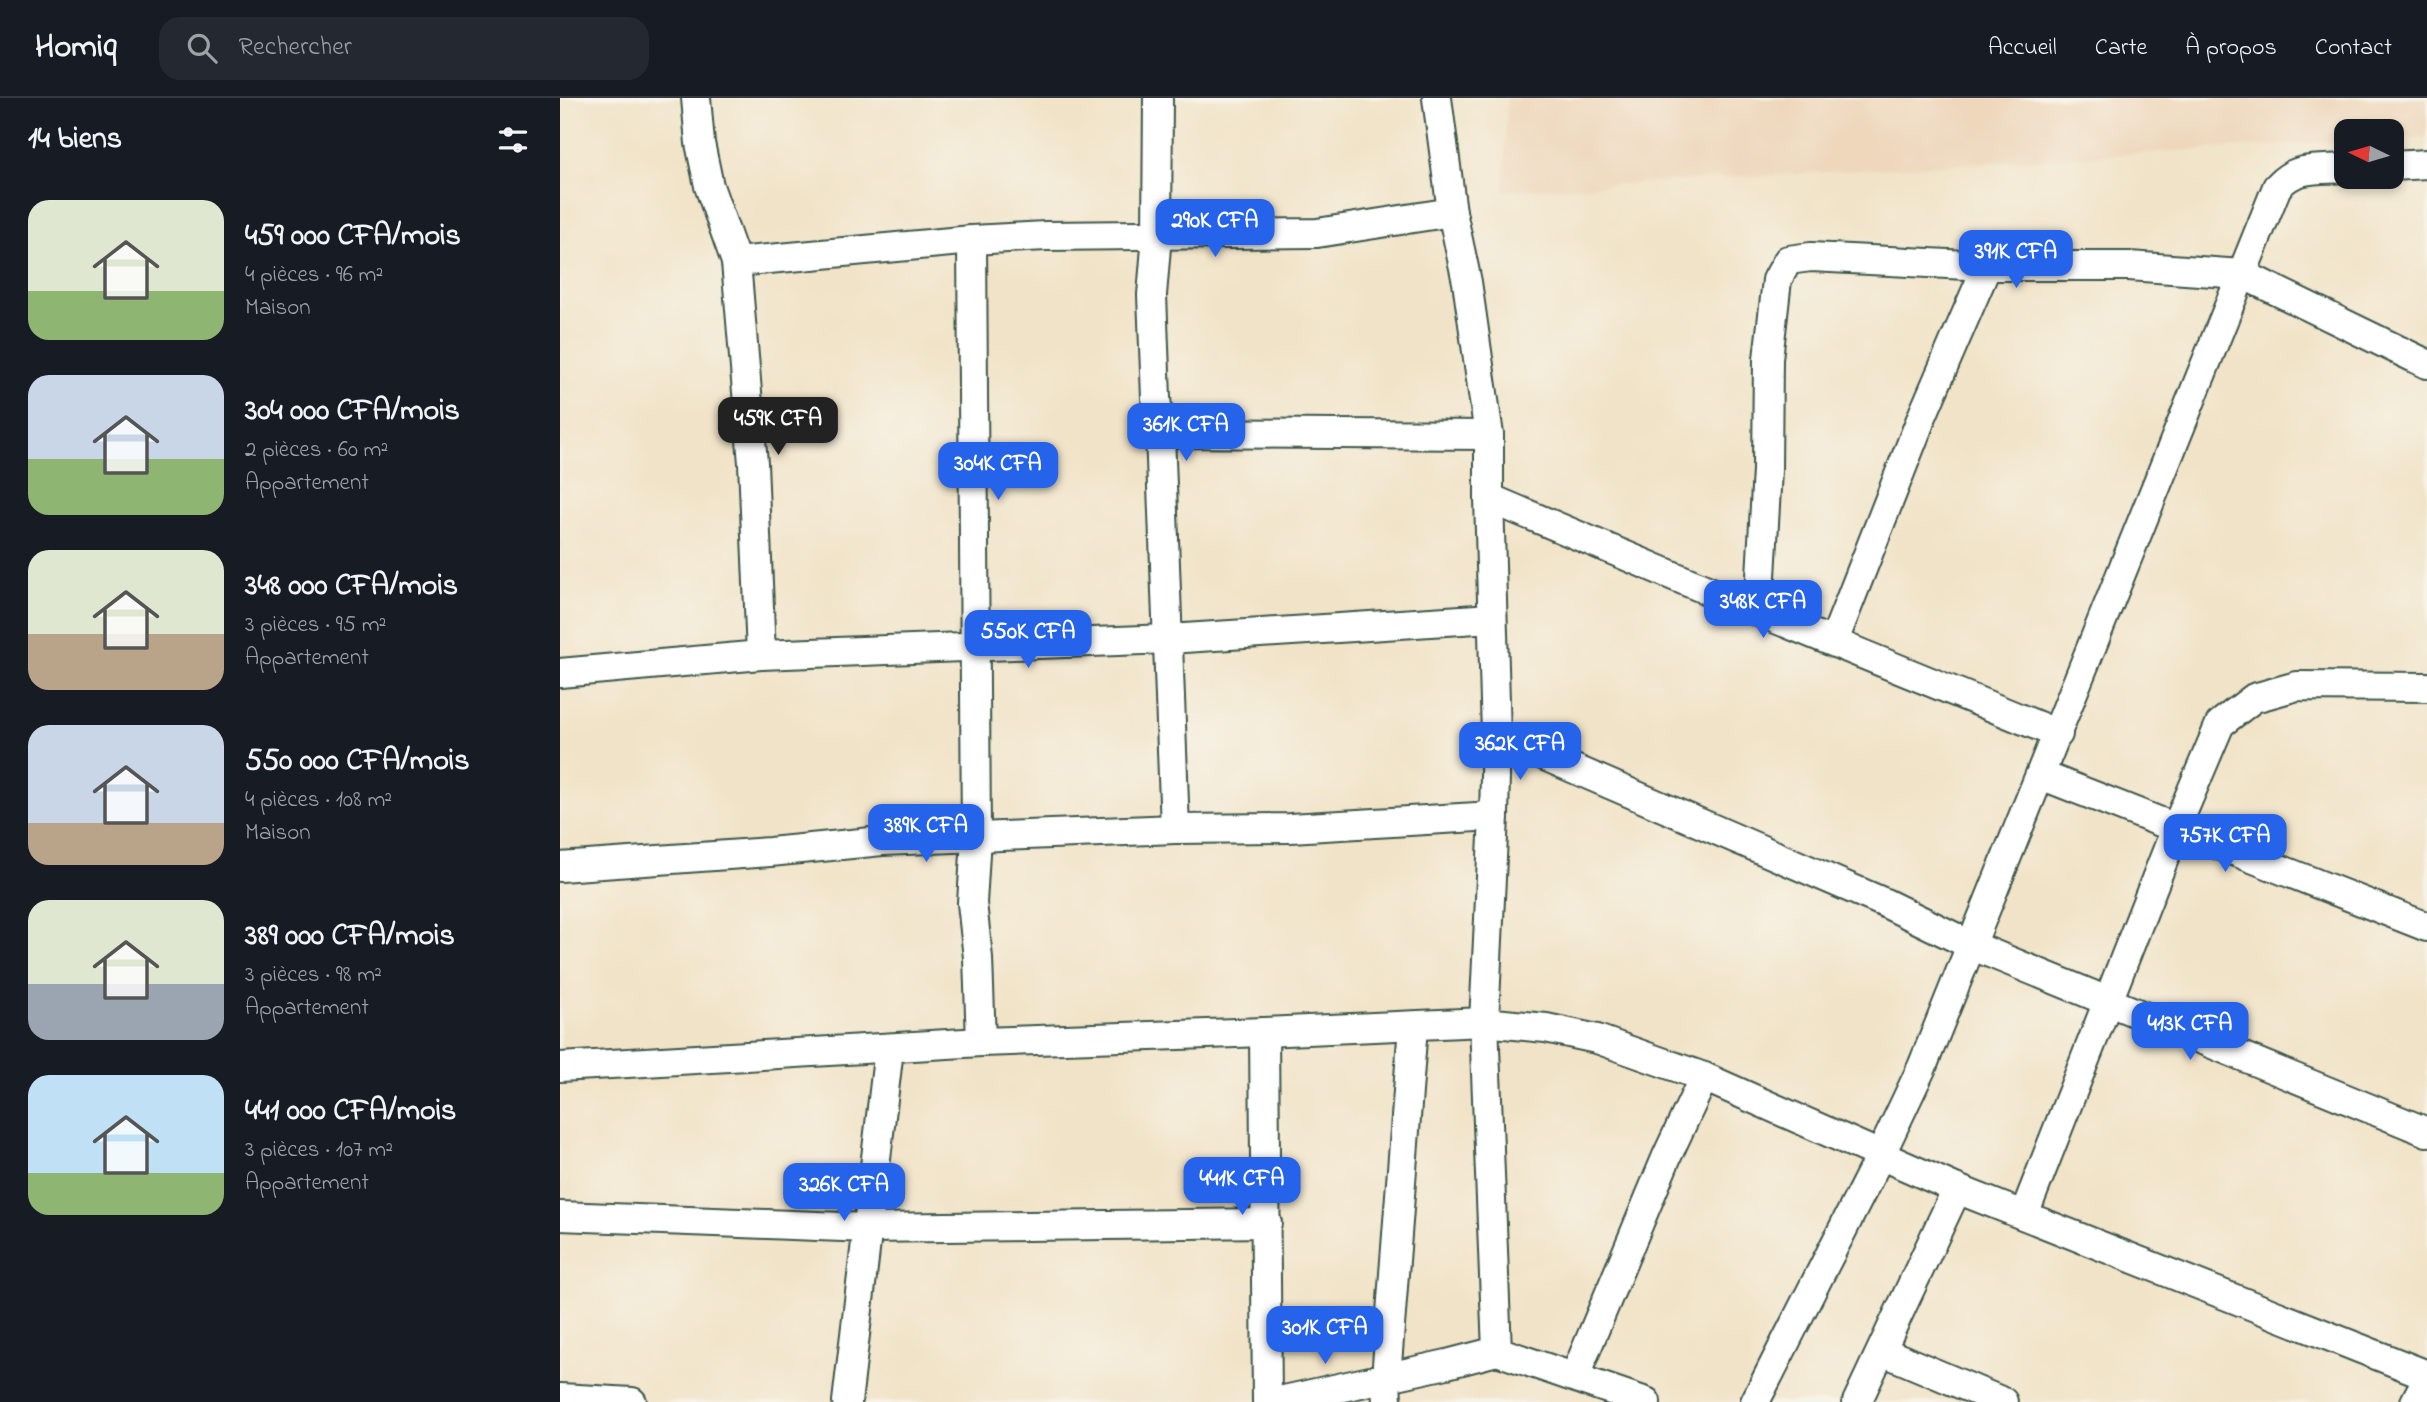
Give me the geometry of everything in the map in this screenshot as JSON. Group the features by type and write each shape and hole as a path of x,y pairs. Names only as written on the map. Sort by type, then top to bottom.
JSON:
{"street":[{"path":"696,98 700,143 709,186 736,262 753,463 761,655"},
{"path":"1157,98 1157,235 1152,295 1169,639 1175,829"},
{"path":"1437,98 1452,212 1467,282 1489,435 1496,735 1485,1022 1497,1351"},
{"path":"2404,165 2427,164"},
{"path":"1755,1402 1880,1156 1922,1067 2277,187 2286,177 2298,171 2334,169"},
{"path":"736,262 972,240 1317,233 1452,212"},
{"path":"972,240 976,838 972,903 978,958 981,1042"},
{"path":"1759,612 1767,470 1768,359 1777,280 1788,260 1811,257 1987,266 2129,266 2242,274 2427,364"},
{"path":"1834,641 1923,414 1987,266"},
{"path":"1160,433 1489,435"},
{"path":"1489,498 2058,734"},
{"path":"560,673 761,655 1169,639 1492,618"},
{"path":"2024,1215 2220,723 2254,698 2297,686 2427,687"},
{"path":"1496,735 1885,903 1973,946 2427,1132"},
{"path":"2041,775 2427,927"},
{"path":"560,867 882,841 1175,829 1290,828 1494,816"},
{"path":"560,1067 981,1042 1485,1022 1546,1028 1597,1039 1704,1077 1957,1189 2427,1377 2415,1402"},
{"path":"1387,1390 1413,1026"},
{"path":"1264,1032 1267,1402"},
{"path":"847,1402 889,1049"},
{"path":"1575,1376 1667,1156 1704,1077"},
{"path":"1857,1402 1957,1189"},
{"path":"560,1216 869,1228 1267,1223"},
{"path":"1275,1402 1387,1390 1497,1351 1646,1402"},
{"path":"1882,1351 2003,1402"},
{"path":"560,1398 632,1402"}],"shaded area":[{"path":"1507,98 2427,98 2427,137 2404,138 2404,119 2334,119 2334,142 1504,191"}]}
